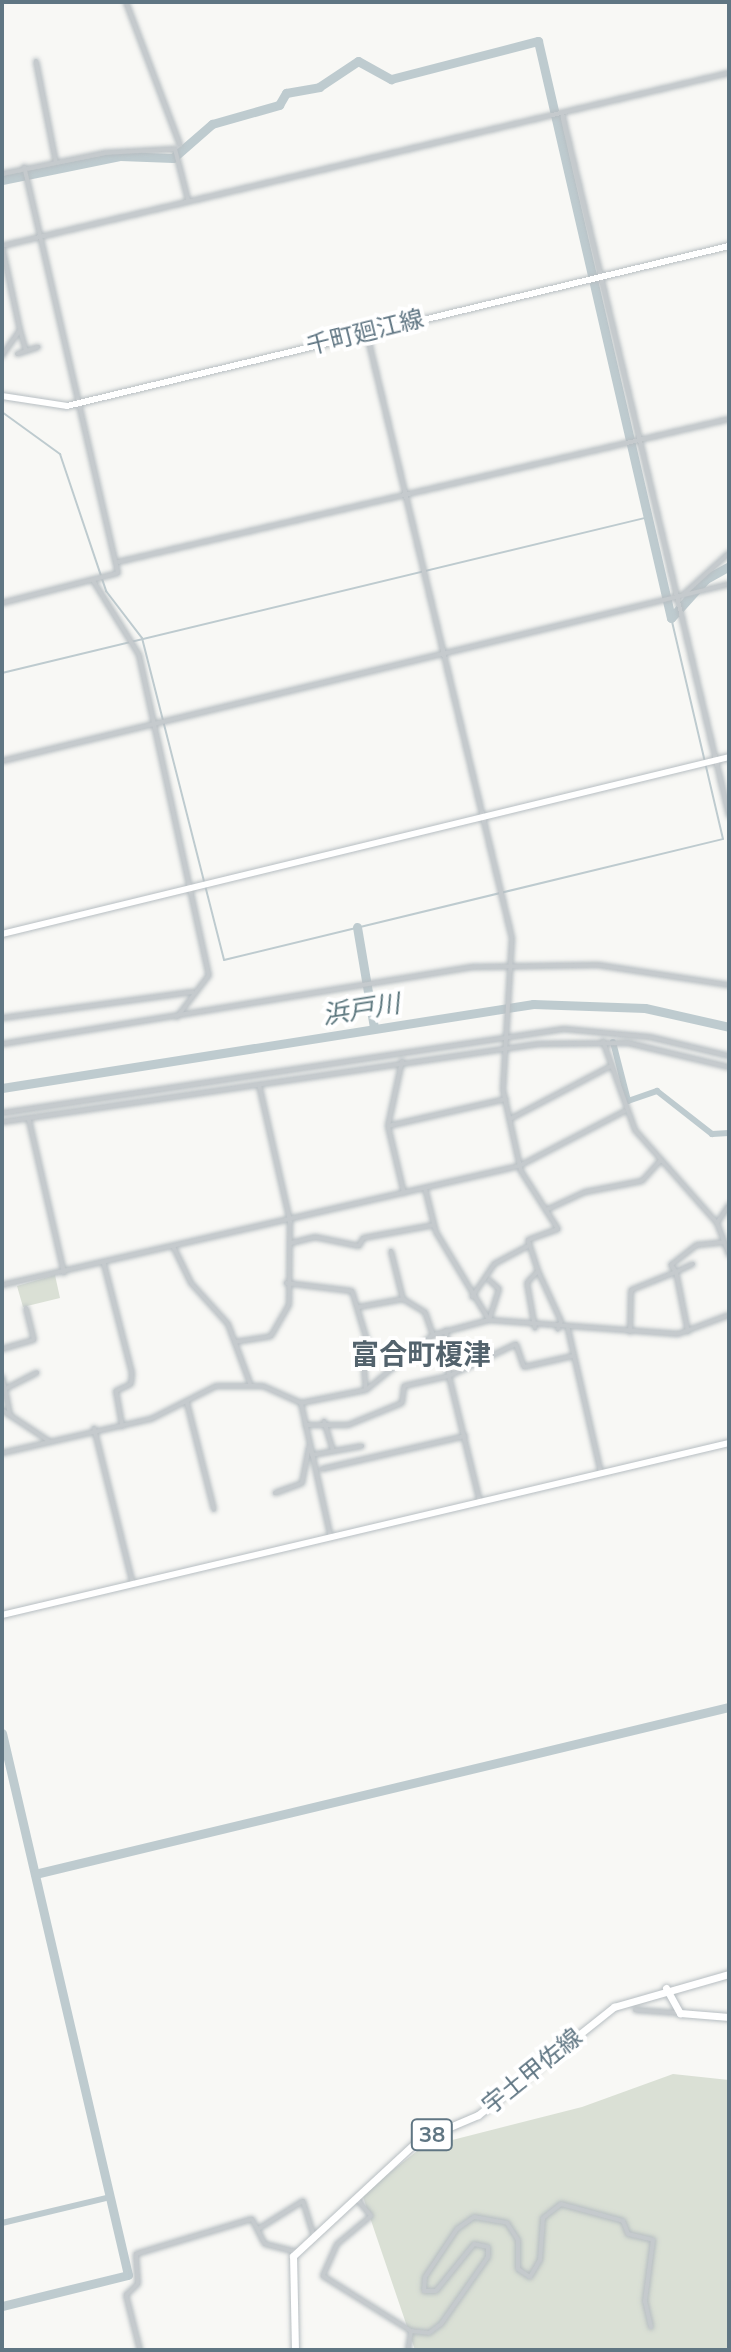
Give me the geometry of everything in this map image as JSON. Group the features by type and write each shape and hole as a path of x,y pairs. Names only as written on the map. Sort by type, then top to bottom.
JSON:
{"main road":[{"name":"宇土甲佐線","path":"297,2252 354,2196 417,2141 478,2115 601,2015 666,1988 729,1974"},
{"path":"666,1988 680,2013 729,2017"},
{"path":"295,2350 290,2265 297,2252"}],"street":[{"path":"126,2 178,147 178,161 188,200"},
{"path":"36,61 56,163"},
{"path":"26,351 2,246 729,73"},
{"path":"562,113 729,815"},
{"path":"2,174 24,167 178,147"},
{"path":"2,603 94,582 118,573 118,562 24,167"},
{"name":"千町廻江線","path":"2,396 51,408 80,403 367,331 729,246"},
{"path":"2,296 11,294"},
{"path":"2,356 5,338 20,330"},
{"path":"367,331 515,963 506,1099 519,1166 558,1229 528,1240"},
{"path":"17,354 38,347"},
{"path":"118,562 729,419"},
{"path":"678,597 729,553"},
{"path":"94,582 136,646 209,975 192,992 177,1017"},
{"path":"2,761 154,722 442,657 729,584"},
{"path":"2,934 207,880 729,757"},
{"path":"2,1044 515,963 626,967 729,985"},
{"path":"2,1018 192,992"},
{"path":"2,1113 510,1035 616,1033 729,1056"},
{"path":"603,1041 625,1111 661,1160 717,1223 729,1255"},
{"path":"2,1122 508,1047 603,1041 729,1067"},
{"path":"402,1061 388,1126 404,1193"},
{"path":"510,1119 611,1066"},
{"path":"235,1342 271,1336 286,1321 290,1221 259,1085"},
{"path":"388,1126 506,1099"},
{"path":"2,1285 174,1248 519,1166 625,1111"},
{"path":"29,1120 64,1273"},
{"path":"546,1210 585,1192 642,1181 661,1160"},
{"path":"425,1188 434,1225 472,1297 489,1320"},
{"path":"717,1223 729,1205"},
{"path":"291,1243 315,1237 359,1246 363,1238 434,1225"},
{"path":"528,1240 538,1271 561,1321 558,1329"},
{"path":"472,1297 489,1280 494,1264 529,1249 528,1240"},
{"path":"688,1332 672,1259 724,1242"},
{"path":"174,1248 235,1342 250,1383"},
{"path":"391,1251 403,1299"},
{"path":"104,1264 132,1373 131,1384 116,1391 122,1426"},
{"path":"630,1332 631,1290 693,1264"},
{"path":"535,1328 527,1283 538,1271"},
{"path":"489,1280 499,1289 489,1320"},
{"path":"286,1283 352,1291 369,1347 363,1351 366,1390"},
{"path":"359,1307 403,1299 425,1312 433,1335"},
{"path":"2,1349 34,1340 26,1308"},
{"path":"2,1453 94,1428 122,1426 187,1403 216,1386 250,1383 301,1403 366,1390 433,1335 489,1320 535,1328 688,1332 729,1315"},
{"path":"568,1329 601,1473"},
{"path":"446,1330 449,1376 480,1502"},
{"path":"305,1425 324,1421 348,1425 402,1403 404,1386 449,1376 516,1344 524,1367 573,1356"},
{"path":"5,1389 37,1373"},
{"path":"2,1377 10,1415"},
{"path":"187,1403 214,1510"},
{"path":"301,1403 331,1538"},
{"path":"2,1410 49,1441"},
{"path":"324,1421 333,1451"},
{"path":"94,1428 133,1584"},
{"path":"322,1469 465,1436"},
{"path":"2,1615 729,1443"},
{"path":"275,1493 302,1483 310,1445"},
{"path":"312,1455 362,1446"},
{"path":"635,2010 680,2013"},
{"path":"354,2196 371,2216 337,2244 323,2276 411,2331 429,2333 441,2324 488,2257 485,2244 469,2247 427,2293 425,2277 457,2229 474,2217 507,2223 518,2240 518,2269 530,2277 540,2260 543,2218 561,2204 623,2221 632,2237 653,2240 645,2301 651,2327"},
{"path":"258,2229 303,2201 313,2234"},
{"path":"140,2350 126,2295 138,2284 136,2254 204,2238 231,2222 252,2219 265,2244 297,2252"},
{"path":"408,2350 411,2331"}],"shaded area":[{"path":"55,1275 60,1298 23,1307 17,1286"},
{"path":"673,2074 729,2080 729,2350 415,2350 362,2194 421,2148 582,2107"}],"waterway":[{"path":"2,180 120,156 173,158 212,124 279,105 286,93 319,87 358,61 391,79 538,41 671,618 706,579 729,566"},
{"path":"2,412 60,454 106,591 142,638 224,960 723,839 671,618"},
{"path":"2,673 649,517"},
{"path":"357,927 374,1027"},
{"name":"浜戸川","path":"2,1088 533,1004 645,1008 729,1027"},
{"path":"613,1042 628,1101 657,1091 712,1134 729,1133"},
{"path":"35,1874 729,1707"},
{"path":"2,1733 128,2275 2,2306"},
{"path":"2,2223 110,2197"}],"district":[{"name":"富合町榎津","path":"421,1354"}]}
